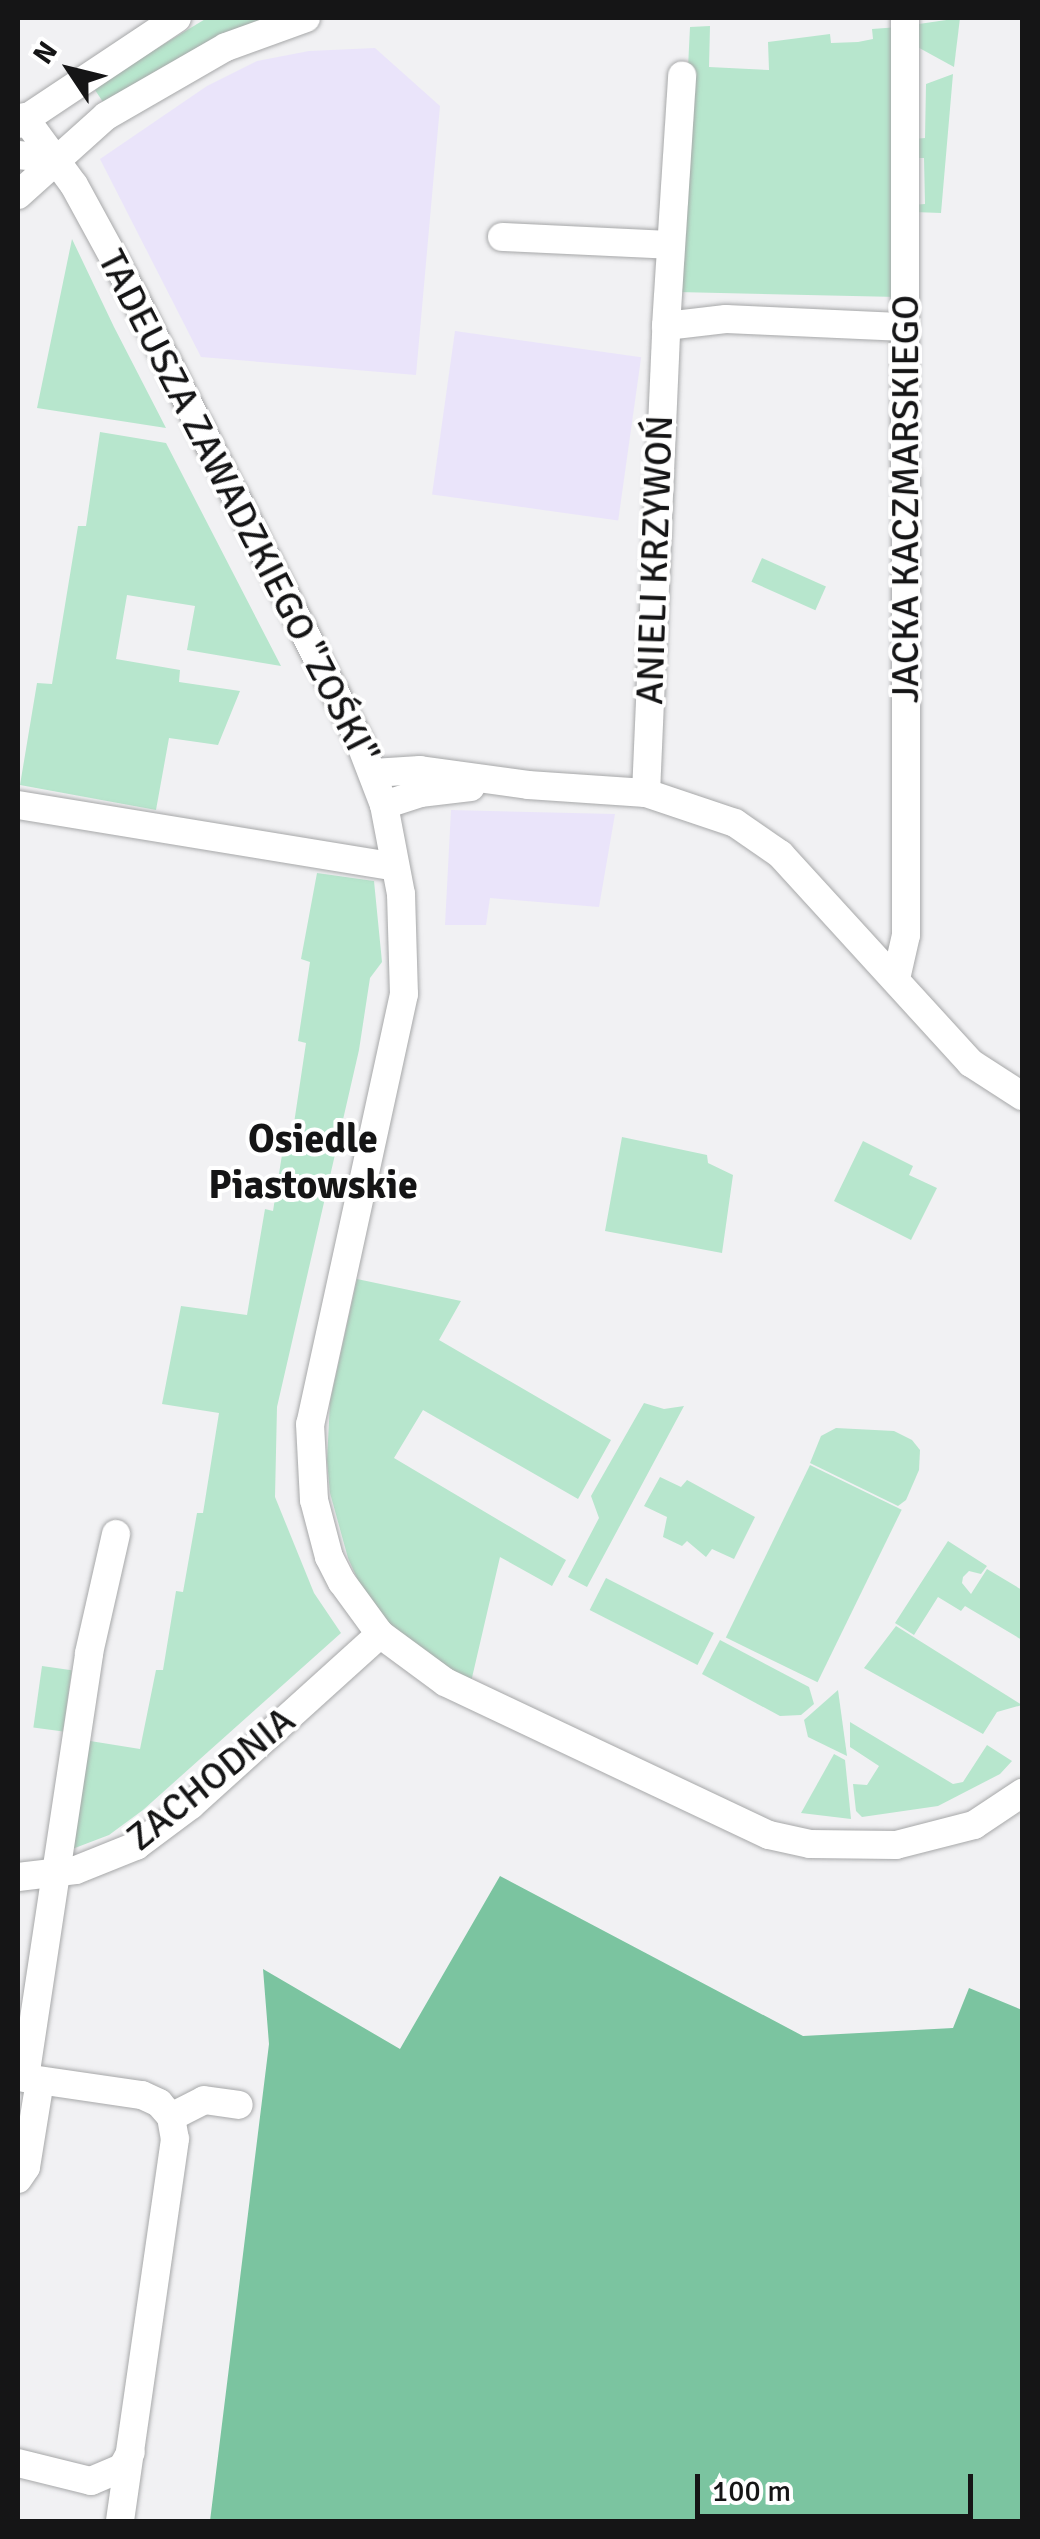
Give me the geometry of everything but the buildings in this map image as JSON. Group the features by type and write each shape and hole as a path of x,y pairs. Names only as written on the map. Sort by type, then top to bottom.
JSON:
{"street":[{"path":"21,121 177,18"},
{"path":"18,195 106,116 226,48 306,18"},
{"name":"JACKA KACZMARSKIEGO","path":"896,979 906,918 906,18"},
{"name":"ANIELI KRZYWOŃ","path":"646,794 666,326 682,76"},
{"path":"54,159 55,124 72,84"},
{"name":"TADEUSZA ZAWADZKIEGO \"ZOŚKI\"","path":"21,121 80,194 123,275 373,773 384,805 395,866 404,994 320,1364 309,1462 329,1557 380,1634 462,1691 769,1835 810,1844 896,1845 974,1825 1022,1793"},
{"path":"18,155 54,159"},
{"path":"502,237 671,245"},
{"path":"666,326 726,318 905,327"},
{"path":"373,773 420,770 528,785 646,794 735,824 762,840 971,1063 1022,1096"},
{"path":"384,805 420,792 528,785"},
{"path":"18,804 395,866"},
{"path":"18,2179 26,2167 27,2079 53,1872 89,1653 116,1534"},
{"name":"ZACHODNIA","path":"18,1877 76,1870 136,1846 190,1805 380,1634"},
{"path":"27,2079 142,2095 159,2103 171,2117 176,2139 120,2522"},
{"path":"171,2117 204,2100 239,2105"},
{"path":"18,2464 91,2481 122,2468 132,2451"}],"shaded area":[{"path":"375,48 440,106 416,375 201,357 100,159 207,86 257,61 309,51"},
{"path":"455,331 641,357 618,521 432,494"},
{"path":"451,810 615,814 599,907 490,898 486,925 445,925"}],"green space":[{"path":"207,18 273,18 105,105 93,87"},
{"path":"960,18 954,67 912,44 912,25"},
{"path":"710,26 709,67 769,70 768,42 830,34 831,43 858,42 873,39 872,29 899,27 898,297 677,292 690,27"},
{"path":"953,74 941,213 914,212 912,205 925,204 924,158 914,158 913,139 925,138 926,84"},
{"path":"72,239 114,327 166,428 37,408"},
{"path":"100,432 166,443 281,666 187,650 195,606 127,595 116,659 180,670 179,682 240,691 218,745 169,738 156,810 20,785 37,683 52,684 78,526 86,526"},
{"path":"762,558 826,586 815,610 751,582"},
{"path":"317,873 374,881 382,962 370,978 359,1050 277,1407 275,1497 314,1593 341,1633 143,1810 109,1835 67,1851 84,1740 140,1749 156,1670 163,1670 176,1591 183,1592 197,1513 203,1513 219,1413 162,1404 181,1306 247,1315 265,1209 273,1211 286,1130 293,1130 306,1043 298,1041 310,962 301,959"},
{"path":"622,1137 707,1155 708,1163 733,1175 722,1253 605,1231"},
{"path":"863,1141 913,1166 909,1175 937,1188 911,1240 834,1201"},
{"path":"357,1279 461,1301 439,1340 611,1440 578,1499 423,1410 394,1458 566,1560 552,1586 500,1557 471,1682 388,1629 369,1605 348,1558 330,1493 327,1460 330,1402"},
{"path":"644,1403 664,1409 684,1406 587,1587 568,1577 599,1518 591,1496"},
{"path":"836,1428 894,1431 912,1440 920,1450 919,1470 906,1500 898,1506 810,1463 821,1436"},
{"path":"810,1465 902,1510 818,1682 726,1638"},
{"path":"660,1477 681,1487 687,1480 755,1517 734,1559 712,1549 706,1557 687,1541 682,1546 663,1537 667,1517 644,1506"},
{"path":"948,1541 987,1566 981,1574 969,1571 963,1577 962,1583 971,1594 987,1569 1022,1590 1022,1640 965,1606 961,1611 938,1597 914,1635 895,1623"},
{"path":"606,1578 714,1633 697,1665 590,1610"},
{"path":"896,1626 1022,1705 997,1712 983,1734 864,1668"},
{"path":"720,1640 809,1687 814,1704 801,1715 780,1716 702,1674"},
{"path":"42,1666 72,1670 63,1732 33,1727"},
{"path":"838,1690 847,1756 808,1737 804,1720"},
{"path":"850,1722 953,1784 963,1782 987,1745 1012,1761 1000,1774 938,1806 862,1817 856,1811 853,1784 867,1785 879,1766 850,1747"},
{"path":"834,1754 845,1760 851,1819 801,1813"},
{"path":"500,1876 803,2036 953,2028 969,1988 1022,2010 1022,2521 210,2521 269,2044 263,1969 400,2049"}],"district":[{"name":"Osiedle Piastowskie","path":"313,1162"}]}
